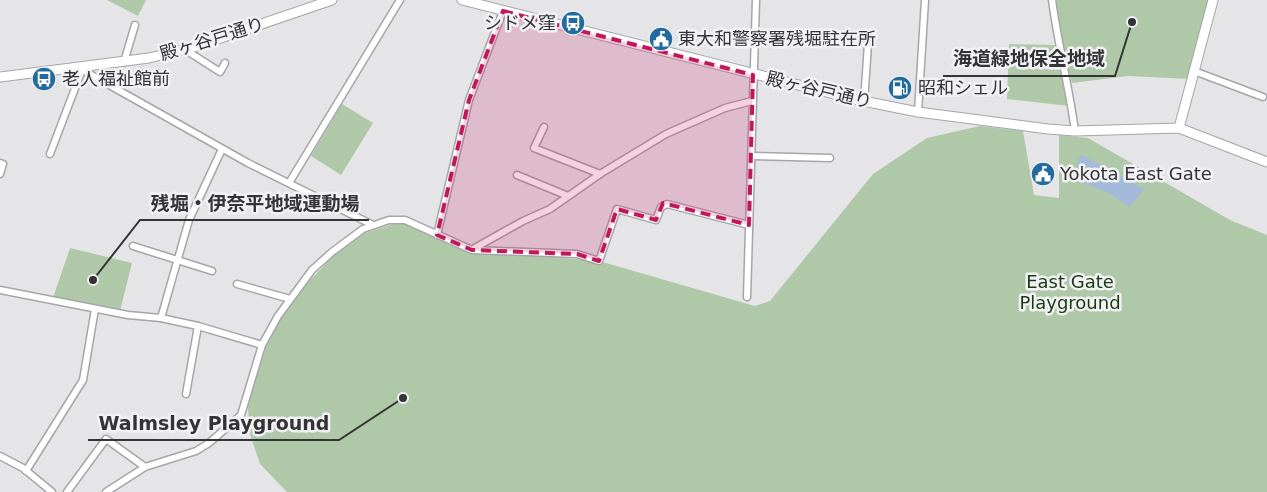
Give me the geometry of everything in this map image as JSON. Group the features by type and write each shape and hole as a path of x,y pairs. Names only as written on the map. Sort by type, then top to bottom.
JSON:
{"street":[{"name":"殿ヶ谷戸通り","path":"0,77 81,69 184,49 332,0"},
{"path":"289,183 400,0"},
{"name":"殿ヶ谷戸通り","path":"462,0 864,102 918,112 1075,131 1179,128 1267,162"},
{"path":"747,297 756,0"},
{"path":"918,112 925,0"},
{"path":"1052,0 1058,44 1075,131"},
{"path":"1179,128 1214,0"},
{"path":"437,235 469,100 478,72 485,63 503,11"},
{"path":"124,62 135,25"},
{"path":"864,102 868,44"},
{"path":"184,49 220,72 225,63"},
{"path":"50,154 81,69 222,149 372,226"},
{"path":"1194,71 1263,97"},
{"path":"472,250 523,221 550,210 600,174 666,134 725,108 752,100"},
{"path":"544,127 534,148 600,174"},
{"path":"161,318 189,220 222,149"},
{"path":"752,156 830,158"},
{"path":"0,163 3,164 0,174"},
{"path":"517,175 568,196"},
{"path":"106,492 145,467 196,451 209,443 241,415 262,346 290,299 322,260 351,238 372,226 389,220 401,219 472,250 578,254 599,261 616,209 656,220 661,207 667,204 749,225"},
{"path":"133,246 212,271"},
{"path":"237,284 290,299"},
{"path":"0,290 134,317 161,318 198,326 262,346"},
{"path":"26,471 83,380 95,309"},
{"path":"186,394 198,326"},
{"path":"66,492 106,439 145,467"},
{"path":"0,456 26,471 52,492"}],"highlighted area":[{"path":"503,11 753,75 749,225 663,203 656,220 617,209 599,261 577,254 472,250 437,235 469,100"}],"green space":[{"path":"107,0 146,0 138,16"},
{"path":"1056,0 1211,0 1190,79 1128,76 1072,83 1062,45"},
{"path":"1009,44 1055,45 1069,106 1007,99"},
{"path":"342,104 373,123 341,175 311,156"},
{"name":"East Gate Playground","path":"980,126 1023,131 1034,195 1059,198 1059,135 1088,138 1230,220 1267,235 1267,492 287,492 260,464 250,434 247,396 260,353 284,307 351,238 405,220 472,250 599,261 755,306 770,301 873,174 927,138"},
{"path":"70,248 132,263 120,311 53,298"}],"water":[{"path":"1082,155 1144,189 1130,207 1107,192 1076,180 1079,157"}],"place":[{"name":"海道緑地保全地域","path":"1132,22"},
{"name":"シドメ窪","path":"573,23"},
{"name":"東大和警察署残堀駐在所","path":"661,39"},
{"name":"老人福祉館前","path":"44,79"},
{"name":"昭和シェル","path":"900,88"},
{"name":"Yokota East Gate","path":"1043,174"},
{"name":"残堀・伊奈平地域運動場","path":"93,280"},
{"name":"Walmsley Playground","path":"403,398"}]}
